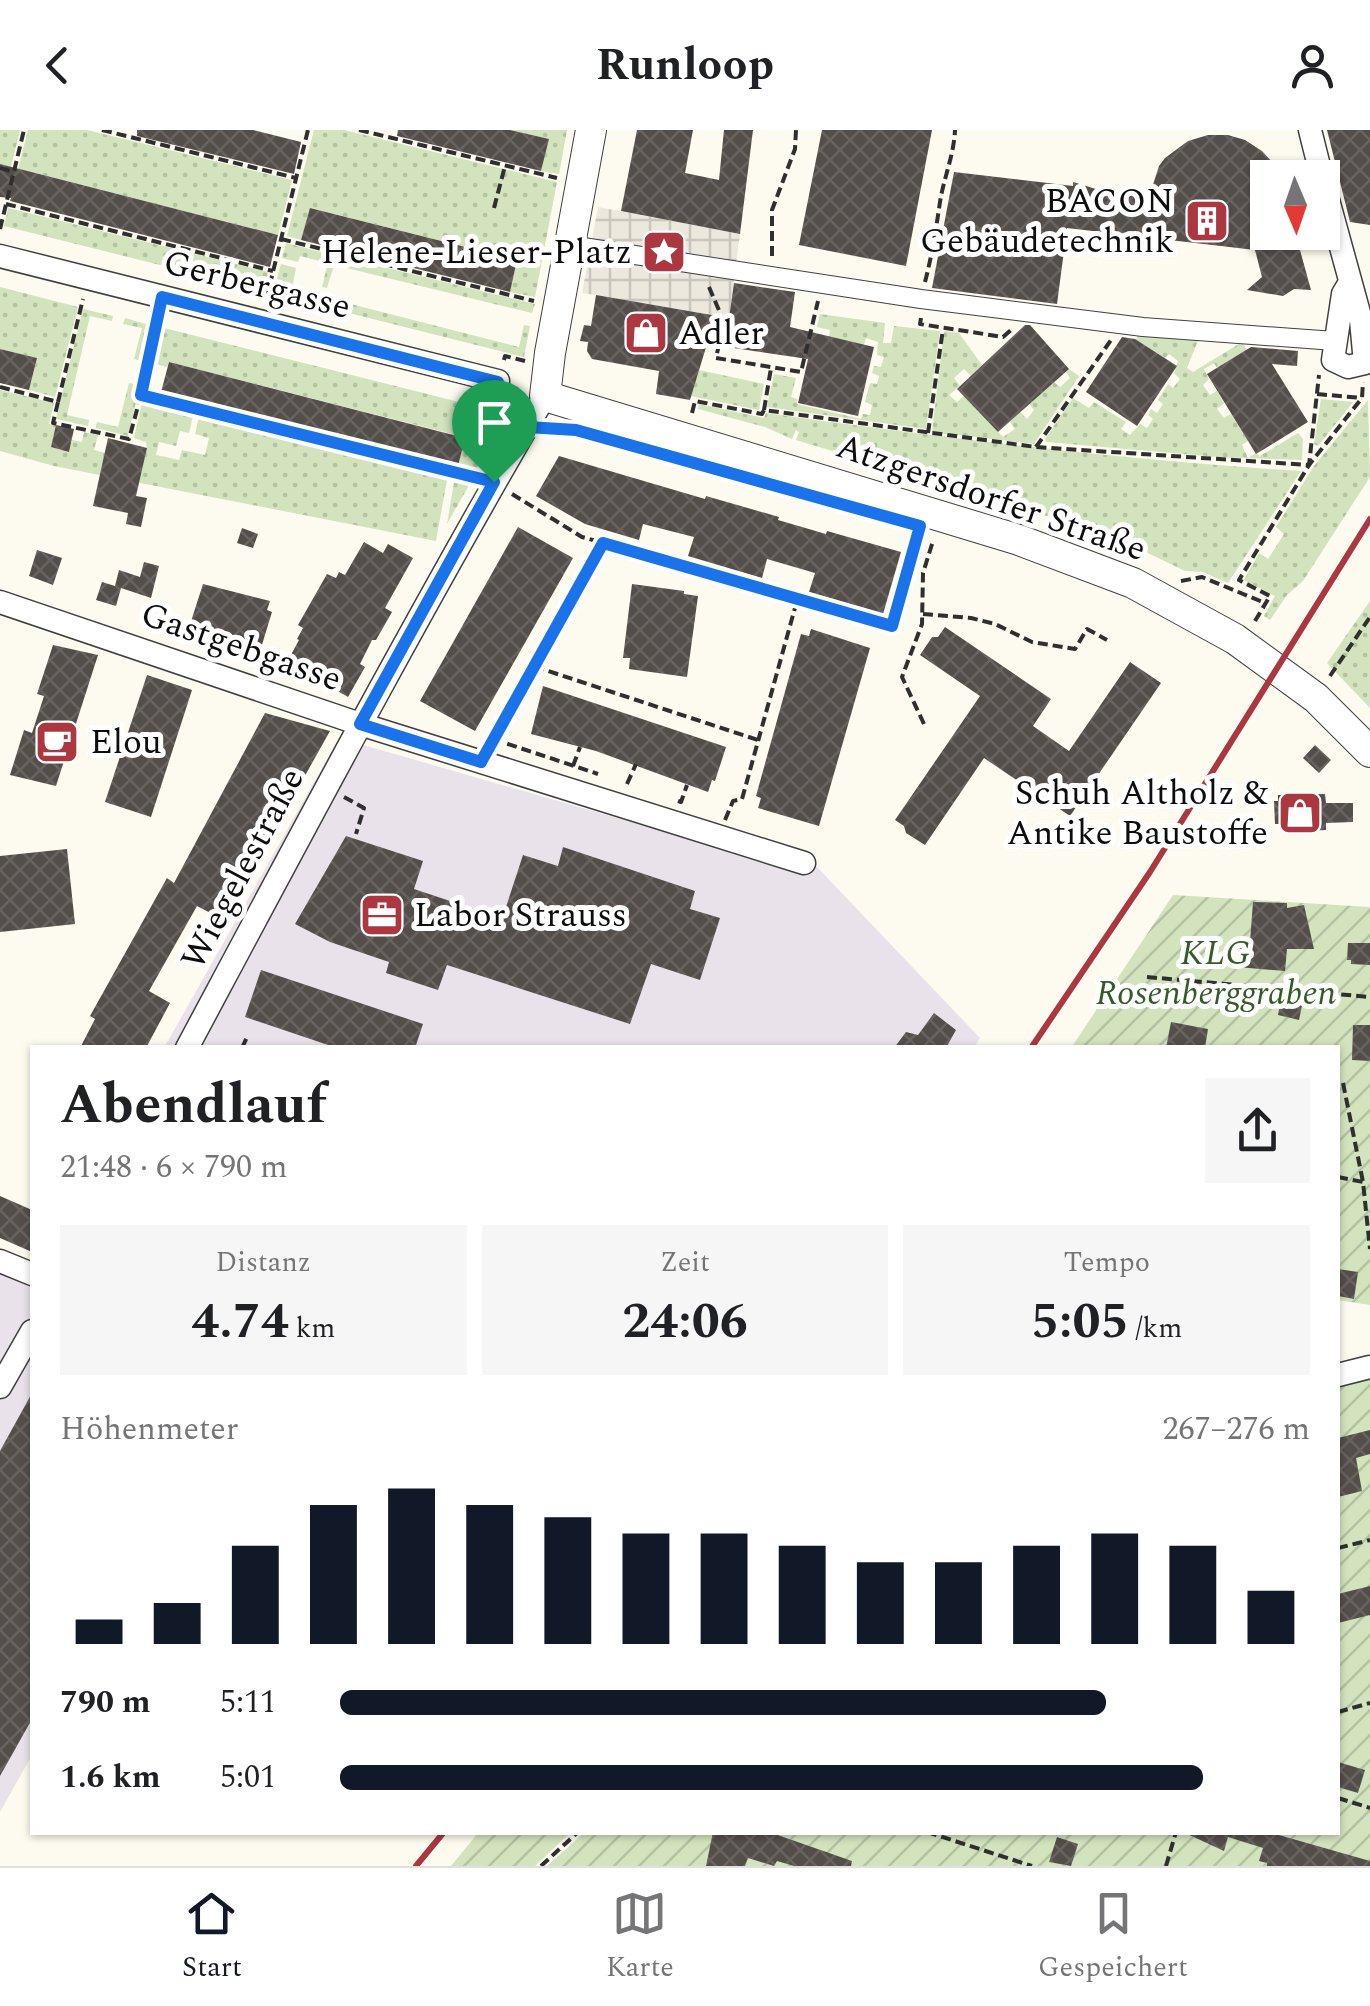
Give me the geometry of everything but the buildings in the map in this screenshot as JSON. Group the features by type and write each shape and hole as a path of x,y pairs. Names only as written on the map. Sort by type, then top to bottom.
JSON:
{"street":[{"path":"546,385 591,130"},
{"path":"1310,130 1318,160"},
{"path":"570,245 921,299 1122,324 1329,341"},
{"path":"1340,249 1361,320 1368,362 1348,366 1333,360 1329,341 1349,284"},
{"name":"Gerbergasse","path":"0,256 498,382"},
{"name":"Wiegelestraße","path":"188,1045 360,724 527,427 546,385"},
{"name":"Atzgersdorfer Straße","path":"546,385 1019,540 1134,583 1235,639 1316,698 1370,752"},
{"name":"Gastgebgasse","path":"0,602 360,724 804,863"},
{"path":"0,1261 30,1273"},
{"path":"0,1387 30,1334"},
{"path":"1340,1374 1370,1367"}],"path":[{"path":"0,229 24,130"},
{"path":"102,130 296,178"},
{"path":"260,322 308,130"},
{"path":"359,130 581,184"},
{"path":"770,275 774,244 772,210 795,148 796,130"},
{"path":"921,299 955,130"},
{"path":"494,208 504,166"},
{"path":"0,168 14,172"},
{"path":"6,204 273,271"},
{"path":"281,239 558,307"},
{"path":"699,264 724,322 716,358 771,368 801,372 822,284"},
{"path":"88,279 53,423 130,439 162,297"},
{"path":"1036,447 1122,324"},
{"path":"928,433 943,328"},
{"path":"1309,466 1317,394 1329,341"},
{"path":"527,427 510,411 492,406 505,356 526,361 546,385"},
{"path":"1252,625 1270,596 1238,580 1309,466 1362,398 1368,362"},
{"path":"692,413 695,400 762,414 771,368"},
{"path":"0,387 58,402"},
{"path":"1317,394 1362,398"},
{"path":"141,395 494,482 582,537 892,626 920,526"},
{"path":"764,410 1036,447 1309,466"},
{"path":"924,724 902,677 923,614 923,573 935,531"},
{"path":"481,762 603,543"},
{"path":"1182,581 1202,577 1265,604"},
{"path":"718,836 734,801 742,800 798,598"},
{"path":"923,614 950,614 996,624 1049,647 1075,649 1086,629 1107,640"},
{"path":"1330,676 1370,617"},
{"path":"533,666 758,740"},
{"path":"493,739 609,778"},
{"path":"574,766 580,747"},
{"path":"627,784 636,764"},
{"path":"663,796 680,802 687,785"},
{"path":"326,788 364,808 356,834"},
{"path":"1147,978 1370,997"},
{"path":"243,1045 248,1035"},
{"path":"1343,1083 1364,1182 1370,1249"},
{"path":"1340,1177 1364,1182"},
{"path":"1340,1548 1370,1540"},
{"path":"1340,1711 1370,1703"},
{"path":"1340,1799 1370,1808"},
{"path":"541,1866 575,1835"},
{"path":"936,1835 1032,1866"},
{"path":"1166,1866 1175,1835"}],"shaded area":[{"name":"Helene-Lieser-Platz","path":"598,207 740,234 729,318 582,293"},
{"path":"339,738 812,874 816,866 980,1038 976,1045 166,1045"},
{"path":"0,1257 30,1269 30,1759 0,1812"}],"green space":[{"path":"0,130 20,130 11,167 0,164"},
{"path":"28,130 87,130 292,180 278,235 18,169"},
{"path":"314,130 344,130 557,182 535,297 510,292 517,260 311,208 301,240 287,236"},
{"path":"510,130 567,130 559,174 541,171 548,139"},
{"path":"8,208 268,272 264,291 4,226"},
{"path":"286,243 325,253 323,262 300,256 298,262 282,258"},
{"path":"330,254 535,304 532,313 334,265 327,288 322,287"},
{"path":"281,264 296,268 291,293 314,298 312,304 273,294"},
{"path":"0,287 78,307 55,397 29,390 37,358 0,349"},
{"path":"335,300 519,347 524,325 530,326 524,357 333,309"},
{"path":"83,309 113,316 112,321 90,316 67,415 89,420 88,426 56,419"},
{"path":"820,314 885,323 883,343 891,343 894,326 940,331 926,429 767,407 774,374 796,378 791,397 797,399 797,404 861,419 863,414 870,415 872,405 865,402 870,383 877,384 879,376 872,373 874,366 881,367 884,357 877,355 878,342 866,338 864,345 829,337 830,330 817,327"},
{"path":"125,318 153,326 145,362 134,359 142,328 123,324"},
{"path":"160,327 483,408 479,432 492,434 498,411 507,417 475,473 457,470 464,437 169,362 167,367 152,363"},
{"path":"1140,330 1199,338 1187,368 1193,372 1242,342 1247,350 1217,368 1214,363 1204,369 1209,379 1203,385 1210,395 1217,391 1224,403 1217,409 1224,418 1231,414 1248,441 1242,445 1248,458 1256,453 1260,456 1298,433 1303,439 1302,460 1219,457 1046,442 1073,398 1089,408 1094,402 1126,422 1121,429 1130,435 1140,424 1147,428 1153,419 1148,415 1151,409 1157,413 1163,404 1158,400 1168,384 1173,388 1180,379 1174,373 1178,361 1169,354 1165,358 1136,340"},
{"path":"944,331 959,333 982,365 971,376 964,369 954,378 960,386 949,395 957,402 964,396 1003,437 1015,429 1010,422 1020,412 1027,419 1034,410 1029,404 1054,382 1060,387 1070,378 1066,372 1069,369 1079,376 1034,444 932,432"},
{"path":"699,370 764,384 759,410 691,396"},
{"path":"129,383 140,385 128,436 96,428 97,422 118,427"},
{"path":"0,390 54,403 49,424 56,426 51,447 69,452 72,440 82,442 84,432 98,435 94,450 105,453 147,448 146,442 134,438 143,398 194,411 189,433 180,431 176,446 159,442 156,455 179,460 182,450 205,455 209,438 195,434 200,413 445,474 436,541 54,466 0,451"},
{"path":"1321,399 1353,402 1318,446 1314,444"},
{"path":"1368,400 1370,477 1303,581 1287,595 1270,620 1264,616 1275,596 1244,580 1259,553 1268,559 1284,534 1276,527 1314,466"},
{"path":"699,404 764,418 766,413 1033,447 1301,471 1228,583 1203,572 1185,571 1127,543 1073,524 796,440 796,430 792,439 765,427 698,409"},
{"path":"455,476 472,480 447,524"},
{"path":"1370,601 1370,708 1327,663"},
{"name":"KLG Rosenberggraben","path":"1173,895 1370,907 1370,1305 1340,1300 1340,1045 1073,1045"},
{"path":"1370,1377 1370,1866 547,1866 582,1835 1340,1835 1340,1385"},
{"path":"476,1835 568,1835 535,1866 451,1866"}],"railway":[{"path":"1033,1045 1150,872 1370,519"},
{"path":"416,1866 442,1835"}],"place":[{"name":"BACON Gebäudetechnik","path":"1207,221"},
{"name":"Helene-Lieser-Platz","path":"664,252"},
{"name":"Adler","path":"646,333"},
{"name":"Elou","path":"57,742"},
{"name":"Schuh Altholz & Antike Baustoffe","path":"1300,813"},
{"name":"Labor Strauss","path":"382,915"}],"route":[{"path":"162,297 498,382 492,406 510,411 527,427 576,430 920,526 892,626 603,543 481,762 360,724 494,482 141,395 162,297"}]}
